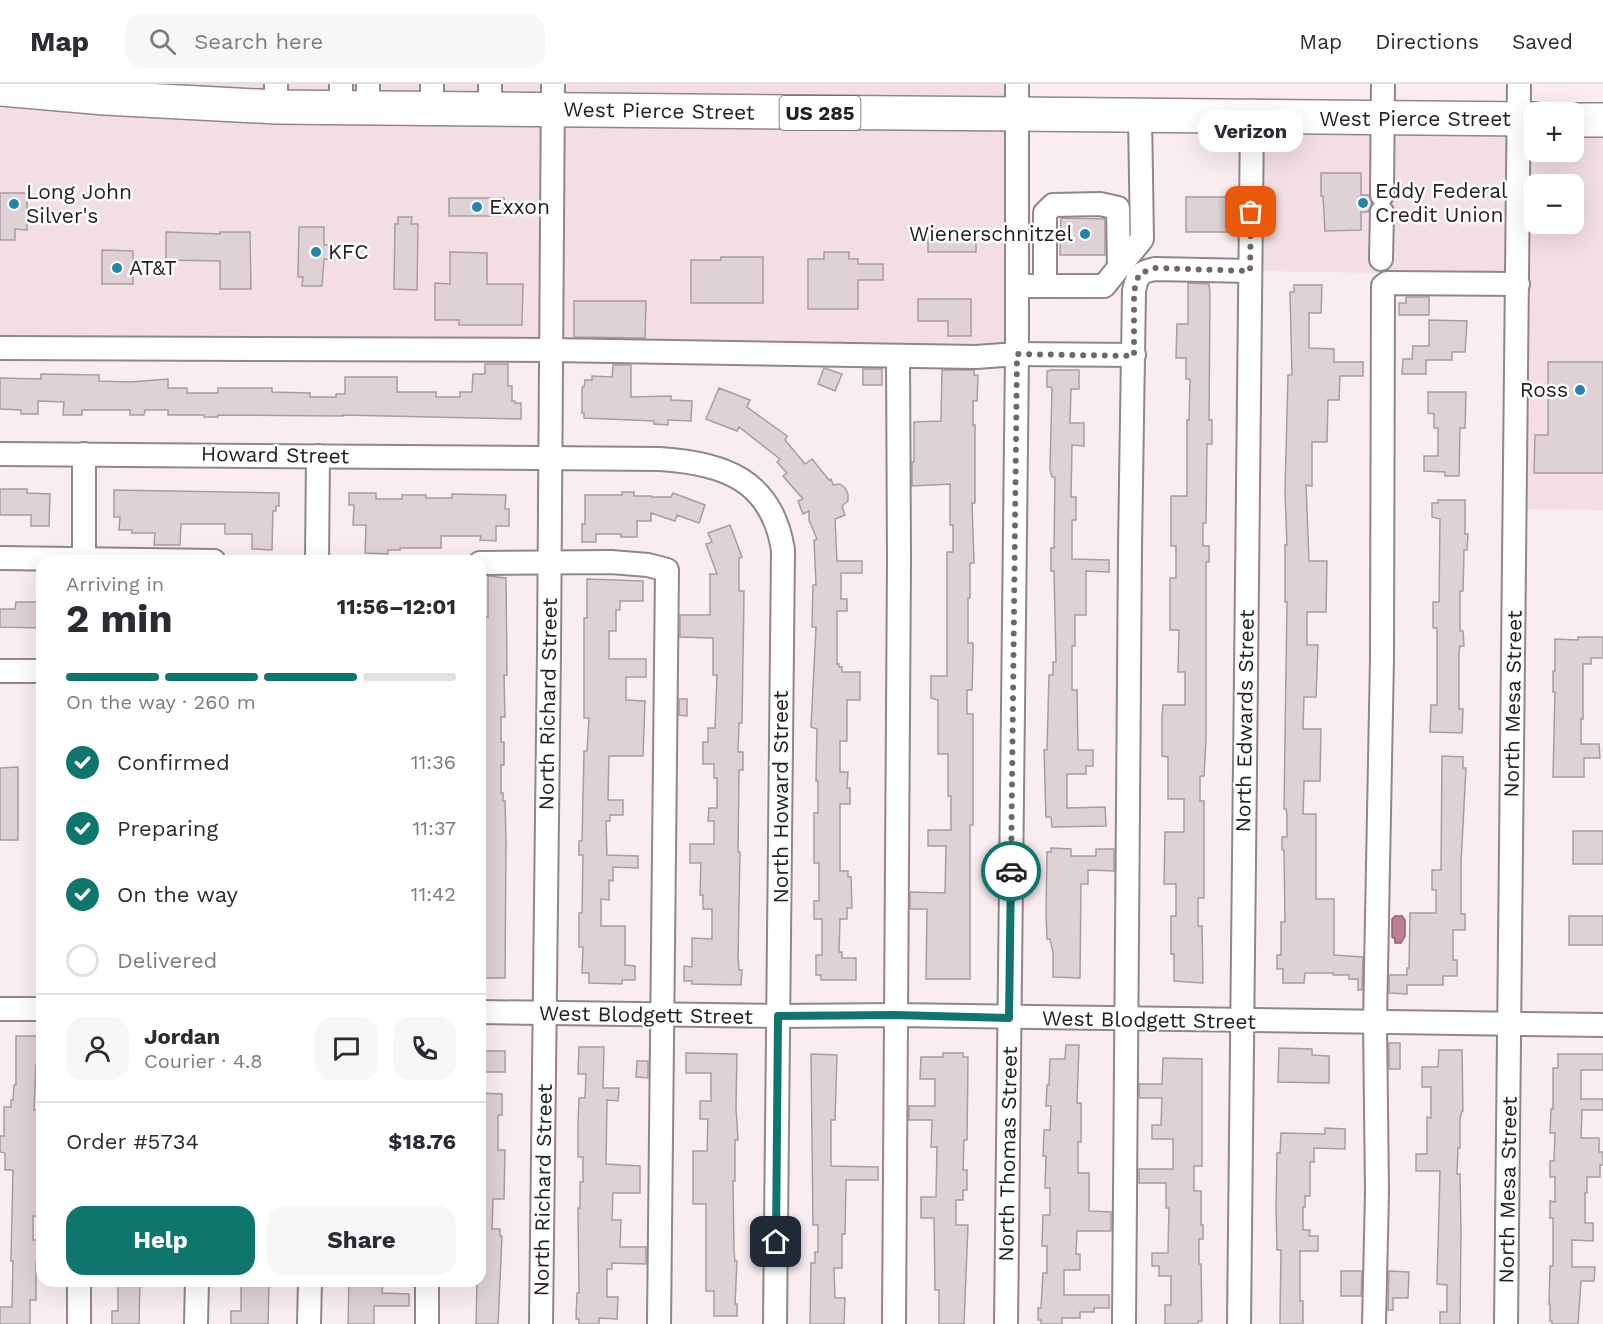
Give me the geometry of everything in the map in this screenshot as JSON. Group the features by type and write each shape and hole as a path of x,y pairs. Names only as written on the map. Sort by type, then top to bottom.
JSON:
{"highway":[{"name":"West Pierce Street","path":"1,87 276,96 1017,100 1140,116 1524,119"},
{"path":"1584,120 1603,120"}],"street":[{"path":"1381,259 1383,84"},
{"name":"North Mesa Street","path":"1519,84 1524,106"},
{"name":"North Richard Street","path":"541,1324 553,97"},
{"name":"North Thomas Street","path":"1006,1324 1017,354 1017,100"},
{"path":"1017,286 1104,286 1142,239 1140,116"},
{"name":"North Edwards Street","path":"1239,1324 1252,117"},
{"name":"North Mesa Street","path":"1506,1324 1518,284 1525,162"},
{"path":"1045,286 1045,213 1053,205 1100,204 1118,208 1119,267"},
{"path":"1124,1324 1134,291 1139,274 1155,268 1250,271"},
{"path":"1374,1324 1377,1193 1375,1022 1382,658 1383,286 1387,283 1518,284"},
{"path":"0,348 550,350 976,357 1017,354 1134,356"},
{"path":"894,1324 899,560 898,356"},
{"name":"Howard Street","path":"0,454 550,458"},
{"path":"84,454 84,555"},
{"path":"317,555 318,456"},
{"name":"North Howard Street","path":"550,458 660,459 706,464 744,481 764,501 775,520 780,536 783,569 775,1324"},
{"path":"0,558 36,559"},
{"path":"486,563 611,562 648,565 667,570 659,1324"},
{"path":"0,671 36,671"},
{"path":"0,1009 36,1009"},
{"name":"West Blodgett Street","path":"486,1012 778,1016 895,1015 1603,1025"},
{"path":"79,1287 79,1324"},
{"path":"196,1324 197,1287"},
{"path":"309,1324 310,1287"},
{"path":"427,1287 427,1324"}],"shaded area":[{"path":"0,84 1017,84 1017,354 0,348"},
{"path":"1252,117 1524,119 1524,162 1584,162 1584,120 1603,120 1603,510 1515,509 1518,275 1250,271"},
{"path":"1395,916 1402,916 1405,920 1405,936 1401,943 1395,943 1392,937 1392,919"}],"building":[{"name":"Eddy Federal Credit Union","path":"1321,173 1361,173 1361,195 1369,195 1372,203 1368,212 1361,212 1361,230 1325,231"},
{"path":"0,193 27,193 27,230 15,229 15,240 0,240"},
{"path":"1186,197 1227,197 1227,232 1186,232"},
{"name":"Exxon","path":"449,198 504,198 504,216 449,216"},
{"path":"398,217 412,217 411,224 418,224 417,290 394,289 395,224 398,224"},
{"name":"Wienerschnitzel","path":"1061,218 1105,219 1105,255 1060,255"},
{"name":"KFC","path":"299,227 324,227 324,245 335,245 334,260 324,259 322,286 302,286 303,277 298,277"},
{"path":"928,229 943,229 943,234 976,234 976,252 928,252"},
{"path":"166,232 220,234 220,232 250,232 251,289 220,289 220,261 166,260"},
{"name":"AT&T","path":"102,250 133,251 133,284 102,284"},
{"path":"450,252 487,253 487,284 523,284 522,325 459,325 459,320 435,320 435,283 450,284"},
{"path":"824,252 849,252 849,259 858,259 858,264 883,264 883,280 858,280 858,309 808,309 808,259 824,259"},
{"path":"721,257 763,257 763,303 691,303 691,260 721,260"},
{"path":"1188,283 1209,284 1210,294 1209,420 1212,420 1212,444 1207,444 1206,523 1203,523 1203,546 1209,546 1209,562 1206,562 1206,740 1204,776 1200,776 1200,801 1204,801 1204,898 1198,898 1198,926 1202,926 1203,983 1174,981 1171,916 1176,916 1176,884 1164,884 1165,832 1184,832 1184,799 1168,799 1168,757 1162,756 1162,717 1163,705 1185,705 1185,672 1178,672 1179,630 1170,630 1170,578 1176,578 1176,546 1171,546 1171,496 1187,496 1187,420 1189,420 1190,379 1186,379 1186,358 1176,358 1177,324 1188,324"},
{"path":"1294,285 1322,285 1321,313 1309,313 1309,348 1334,349 1334,362 1363,362 1363,376 1340,376 1339,400 1328,400 1327,442 1312,442 1312,486 1306,485 1309,561 1327,561 1326,612 1307,612 1307,645 1318,645 1316,697 1304,697 1303,729 1321,729 1320,781 1304,781 1303,814 1316,814 1316,899 1334,899 1334,955 1363,957 1362,990 1358,990 1358,979 1349,979 1349,975 1333,975 1333,973 1305,973 1304,983 1283,983 1283,969 1277,969 1277,955 1281,955 1281,922 1285,922 1282,837 1287,837 1287,814 1284,809 1287,602 1285,602 1285,545 1287,545 1285,492 1288,375 1292,375 1290,292 1294,292"},
{"path":"1406,297 1429,297 1429,315 1399,315 1399,303 1406,303"},
{"path":"918,299 971,299 971,336 948,336 948,321 918,321"},
{"path":"574,301 646,301 645,338 574,337"},
{"path":"1429,320 1467,321 1465,352 1452,352 1452,360 1426,360 1426,374 1402,374 1403,359 1412,359 1413,346 1429,346"},
{"path":"1548,362 1603,362 1603,473 1534,473 1535,435 1548,435"},
{"path":"485,364 508,364 508,386 512,386 512,401 521,403 521,419 343,415 204,417 204,415 168,415 168,410 145,410 144,415 130,415 130,410 82,410 82,415 63,415 64,402 38,401 38,414 21,414 21,410 0,409 0,378 41,379 41,374 99,375 99,381 130,382 168,379 168,388 187,388 187,393 218,393 218,388 272,388 272,392 310,393 310,397 336,397 336,394 345,394 345,377 397,377 397,392 436,392 436,397 460,397 460,392 472,392 473,374 485,374"},
{"path":"613,365 631,365 631,397 671,396 671,400 692,401 691,421 668,420 668,425 654,424 654,421 584,418 582,387 584,387 585,380 592,380 592,376 612,377"},
{"path":"824,368 842,374 835,391 818,384"},
{"path":"863,369 882,369 882,385 863,385"},
{"path":"942,370 974,370 974,375 978,375 977,401 973,401 973,425 975,425 975,503 972,503 974,563 970,563 970,598 968,598 968,643 973,643 972,690 967,690 967,714 973,714 970,979 926,979 927,909 910,909 910,892 945,893 946,846 928,846 928,830 951,830 948,754 938,754 938,700 931,698 931,676 947,676 947,552 953,552 953,525 950,525 950,484 912,486 914,422 941,421"},
{"path":"1079,370 1079,389 1071,389 1070,423 1084,423 1084,446 1072,445 1071,497 1076,497 1076,520 1072,520 1072,559 1109,560 1109,572 1086,571 1086,615 1075,615 1072,690 1077,690 1078,750 1093,750 1093,766 1086,766 1086,774 1067,774 1067,808 1105,807 1106,826 1052,827 1051,817 1046,817 1044,750 1047,750 1049,675 1053,675 1053,662 1056,662 1054,571 1051,571 1051,548 1054,548 1055,477 1052,477 1050,469 1052,389 1047,387 1047,371"},
{"path":"719,388 750,400 747,407 787,436 785,440 805,464 812,459 829,480 831,479 833,485 840,484 848,494 848,501 842,506 845,515 835,519 837,561 862,561 862,573 841,573 841,599 847,599 847,611 837,611 837,664 842,667 842,672 860,672 860,700 847,700 847,741 840,741 840,772 848,772 847,788 850,788 850,804 840,804 840,871 848,871 848,877 851,877 852,908 847,908 847,919 840,919 839,952 842,952 842,958 856,958 856,980 821,980 821,975 816,975 816,955 822,955 822,919 814,919 814,901 819,901 819,863 814,863 814,813 818,813 818,781 816,781 817,729 811,727 816,627 812,627 813,585 816,585 814,540 817,539 809,520 809,511 803,514 798,501 803,499 783,476 787,473 777,462 780,459 739,427 737,431 706,419"},
{"path":"1428,392 1466,392 1465,428 1460,428 1459,476 1445,476 1445,472 1424,471 1424,456 1438,456 1438,428 1434,428 1434,414 1428,413"},
{"path":"0,489 27,489 27,493 50,494 49,526 31,526 31,515 0,515"},
{"path":"114,490 279,493 279,506 276,506 276,511 273,511 272,550 252,549 252,534 225,534 225,524 181,524 180,545 154,545 155,533 132,533 132,530 119,530 120,517 114,517"},
{"path":"622,492 634,492 634,496 651,497 671,497 673,493 705,505 699,523 677,515 675,521 651,513 651,521 637,521 637,537 621,537 621,534 596,534 596,542 582,542 582,524 585,524 585,495 622,495"},
{"path":"349,493 376,493 376,499 402,499 402,495 452,498 452,494 506,495 505,509 509,509 509,526 496,526 496,541 480,540 481,536 441,536 441,548 400,548 400,550 388,550 388,554 365,553 366,525 353,525 354,505 349,505"},
{"path":"1438,500 1465,500 1465,534 1468,534 1467,550 1464,550 1463,591 1460,591 1460,631 1463,631 1464,646 1460,646 1459,652 1459,709 1463,709 1462,733 1430,732 1431,705 1437,705 1437,628 1433,628 1433,602 1439,602 1440,519 1432,517 1432,503 1438,503"},
{"path":"730,525 742,557 739,558 739,591 744,591 742,723 739,723 738,752 743,752 743,770 739,770 738,852 740,852 738,956 739,970 742,970 741,985 692,984 692,981 684,981 684,966 692,967 692,938 712,939 712,909 703,909 703,895 700,895 701,863 690,863 690,844 714,844 714,821 708,821 709,808 717,808 717,778 714,778 714,764 703,764 703,742 708,742 708,728 715,728 717,675 713,675 713,638 680,637 680,615 710,615 710,574 717,574 706,544 712,542 708,533"},
{"path":"488,576 506,578 507,675 504,675 505,717 501,717 504,765 501,765 501,793 505,801 506,842 505,978 486,978 486,617 488,617"},
{"path":"587,579 643,581 643,601 620,601 620,610 616,610 616,631 609,631 609,659 646,659 646,677 626,677 626,700 645,701 643,756 609,756 608,800 623,800 623,815 610,815 610,821 606,821 607,855 638,856 638,868 613,867 613,881 609,880 609,900 601,899 601,926 625,926 625,965 635,966 635,980 622,980 622,984 589,983 589,973 582,973 583,947 579,947 583,855 579,855 579,841 582,841 584,751 587,751 589,718 584,718 584,618 587,618"},
{"path":"16,602 36,602 36,628 0,627 0,609 15,609"},
{"path":"1578,637 1603,637 1603,658 1591,658 1591,664 1583,664 1583,719 1581,719 1581,744 1599,744 1600,758 1584,758 1584,777 1553,777 1555,639 1578,640"},
{"path":"679,699 687,699 687,716 679,715"},
{"path":"1442,756 1463,757 1463,768 1466,768 1461,863 1461,914 1465,914 1465,930 1453,930 1453,960 1457,960 1457,976 1443,976 1443,985 1407,985 1407,994 1389,993 1389,975 1407,975 1407,968 1409,968 1410,913 1436,913 1436,890 1432,890 1432,870 1441,870"},
{"path":"18,767 18,840 0,840 0,768"},
{"path":"1573,831 1603,831 1603,864 1573,864"},
{"path":"1051,848 1071,849 1071,856 1096,856 1096,849 1114,849 1114,871 1088,870 1088,884 1081,884 1080,978 1053,977 1053,952 1050,939 1047,939 1046,911 1047,852 1051,852"},
{"path":"1569,916 1603,916 1603,945 1569,945"},
{"path":"16,1036 36,1036 34,1110 36,1110 36,1216 33,1216 33,1240 36,1240 36,1300 30,1300 30,1324 0,1324 0,1307 12,1307 13,1170 5,1170 5,1153 0,1152 0,1136 4,1136 4,1107 11,1107 14,1085 16,1085"},
{"path":"1389,1043 1400,1043 1400,1069 1389,1069"},
{"path":"1066,1045 1079,1045 1077,1103 1081,1103 1081,1142 1078,1142 1078,1173 1089,1173 1089,1211 1111,1212 1111,1231 1077,1231 1076,1254 1080,1254 1080,1270 1064,1270 1064,1295 1109,1295 1109,1308 1094,1308 1094,1312 1080,1312 1080,1318 1062,1318 1062,1324 1041,1324 1041,1320 1038,1320 1038,1308 1041,1308 1043,1273 1047,1273 1047,1246 1042,1246 1043,1215 1050,1215 1050,1188 1045,1188 1046,1156 1043,1156 1044,1130 1050,1130 1051,1106 1046,1106 1047,1085 1049,1085 1050,1059 1065,1059"},
{"path":"579,1047 604,1047 603,1088 619,1088 618,1101 607,1100 606,1164 640,1166 640,1193 613,1193 612,1220 621,1220 620,1247 646,1247 646,1264 612,1263 612,1269 607,1269 607,1297 618,1297 617,1319 599,1318 599,1324 579,1324 579,1319 576,1319 577,1293 579,1293 578,1208 580,1208 580,1182 583,1182 583,1157 578,1157 578,1122 579,1098 585,1098 586,1074 578,1074"},
{"path":"1279,1048 1312,1049 1312,1055 1329,1056 1329,1083 1278,1082"},
{"path":"1439,1050 1462,1050 1463,1111 1460,1119 1457,1174 1460,1174 1460,1324 1440,1324 1440,1312 1447,1312 1447,1285 1437,1284 1440,1171 1416,1171 1416,1154 1427,1154 1427,1117 1431,1118 1431,1087 1422,1087 1422,1067 1438,1067"},
{"path":"486,1051 505,1051 505,1072 486,1072"},
{"path":"686,1053 737,1054 738,1140 735,1140 735,1181 733,1181 737,1316 714,1316 714,1291 706,1291 706,1204 693,1204 693,1151 707,1151 708,1119 700,1119 700,1101 711,1101 711,1073 686,1073"},
{"path":"943,1053 963,1053 963,1057 968,1057 967,1140 964,1140 963,1170 967,1170 967,1190 963,1190 963,1200 956,1200 956,1225 968,1225 964,1324 939,1324 939,1290 935,1290 934,1218 921,1218 921,1197 936,1197 937,1147 931,1147 932,1120 909,1120 909,1106 935,1106 935,1079 920,1079 921,1057 943,1057"},
{"path":"811,1054 837,1055 835,1120 831,1120 831,1166 878,1167 878,1180 846,1180 842,1268 834,1268 835,1298 845,1298 844,1324 810,1324 811,1263 815,1263 815,1252 818,1252 818,1225 813,1225"},
{"path":"1558,1054 1603,1054 1603,1070 1581,1070 1581,1099 1603,1099 1603,1110 1582,1110 1581,1138 1599,1138 1599,1152 1603,1152 1603,1165 1600,1165 1600,1177 1587,1177 1585,1223 1593,1223 1593,1241 1572,1240 1572,1267 1595,1267 1594,1281 1581,1281 1578,1324 1552,1324 1550,1321 1553,1218 1550,1218 1550,1201 1555,1202 1555,1177 1550,1177 1550,1161 1554,1161 1555,1133 1550,1133 1551,1109 1553,1109 1553,1068 1558,1068"},
{"path":"1163,1058 1202,1059 1202,1166 1194,1166 1194,1191 1201,1191 1201,1225 1203,1225 1203,1239 1199,1239 1202,1321 1198,1321 1198,1324 1165,1324 1165,1305 1171,1305 1171,1276 1159,1276 1159,1266 1152,1266 1152,1253 1168,1253 1169,1208 1166,1208 1166,1183 1139,1183 1139,1169 1173,1169 1173,1139 1152,1139 1152,1125 1161,1125 1162,1098 1139,1098 1139,1084 1162,1084"},
{"path":"637,1061 648,1061 648,1078 636,1077"},
{"path":"486,1093 502,1094 502,1115 498,1115 498,1150 505,1150 504,1199 493,1199 492,1229 500,1229 500,1236 502,1236 498,1324 476,1324 477,1287 486,1287"},
{"path":"1325,1128 1345,1129 1345,1149 1314,1148 1314,1162 1310,1162 1310,1196 1305,1196 1305,1207 1303,1207 1303,1230 1310,1230 1309,1236 1318,1236 1318,1251 1300,1251 1300,1301 1303,1301 1303,1324 1280,1324 1281,1250 1277,1250 1276,1207 1277,1153 1280,1153 1281,1133 1325,1134"},
{"path":"1341,1271 1362,1271 1361,1296 1341,1296"},
{"path":"1389,1271 1409,1272 1408,1298 1393,1298 1393,1310 1388,1310"},
{"path":"118,1287 140,1287 139,1324 112,1324 112,1311 118,1311"},
{"path":"241,1287 269,1287 268,1324 231,1324 231,1311 241,1311"},
{"path":"349,1287 383,1287 382,1293 409,1294 409,1306 374,1306 374,1324 348,1324"}],"way so far":[{"path":"1011,871 1017,354 1134,356 1134,291 1139,274 1155,268 1250,271 1251,212"}],"place":[{"name":"Eddy Federal Credit Union","path":"1363,203"},
{"name":"Long John Silver's","path":"14,204"},
{"name":"Exxon","path":"477,207"},
{"name":"Verizon","path":"1251,212"},
{"name":"Wienerschnitzel","path":"1085,234"},
{"name":"KFC","path":"316,252"},
{"name":"AT&T","path":"117,268"},
{"name":"Ross","path":"1580,390"}],"route":[{"path":"776,1242 778,1016 895,1015 1009,1018 1011,871"}]}
